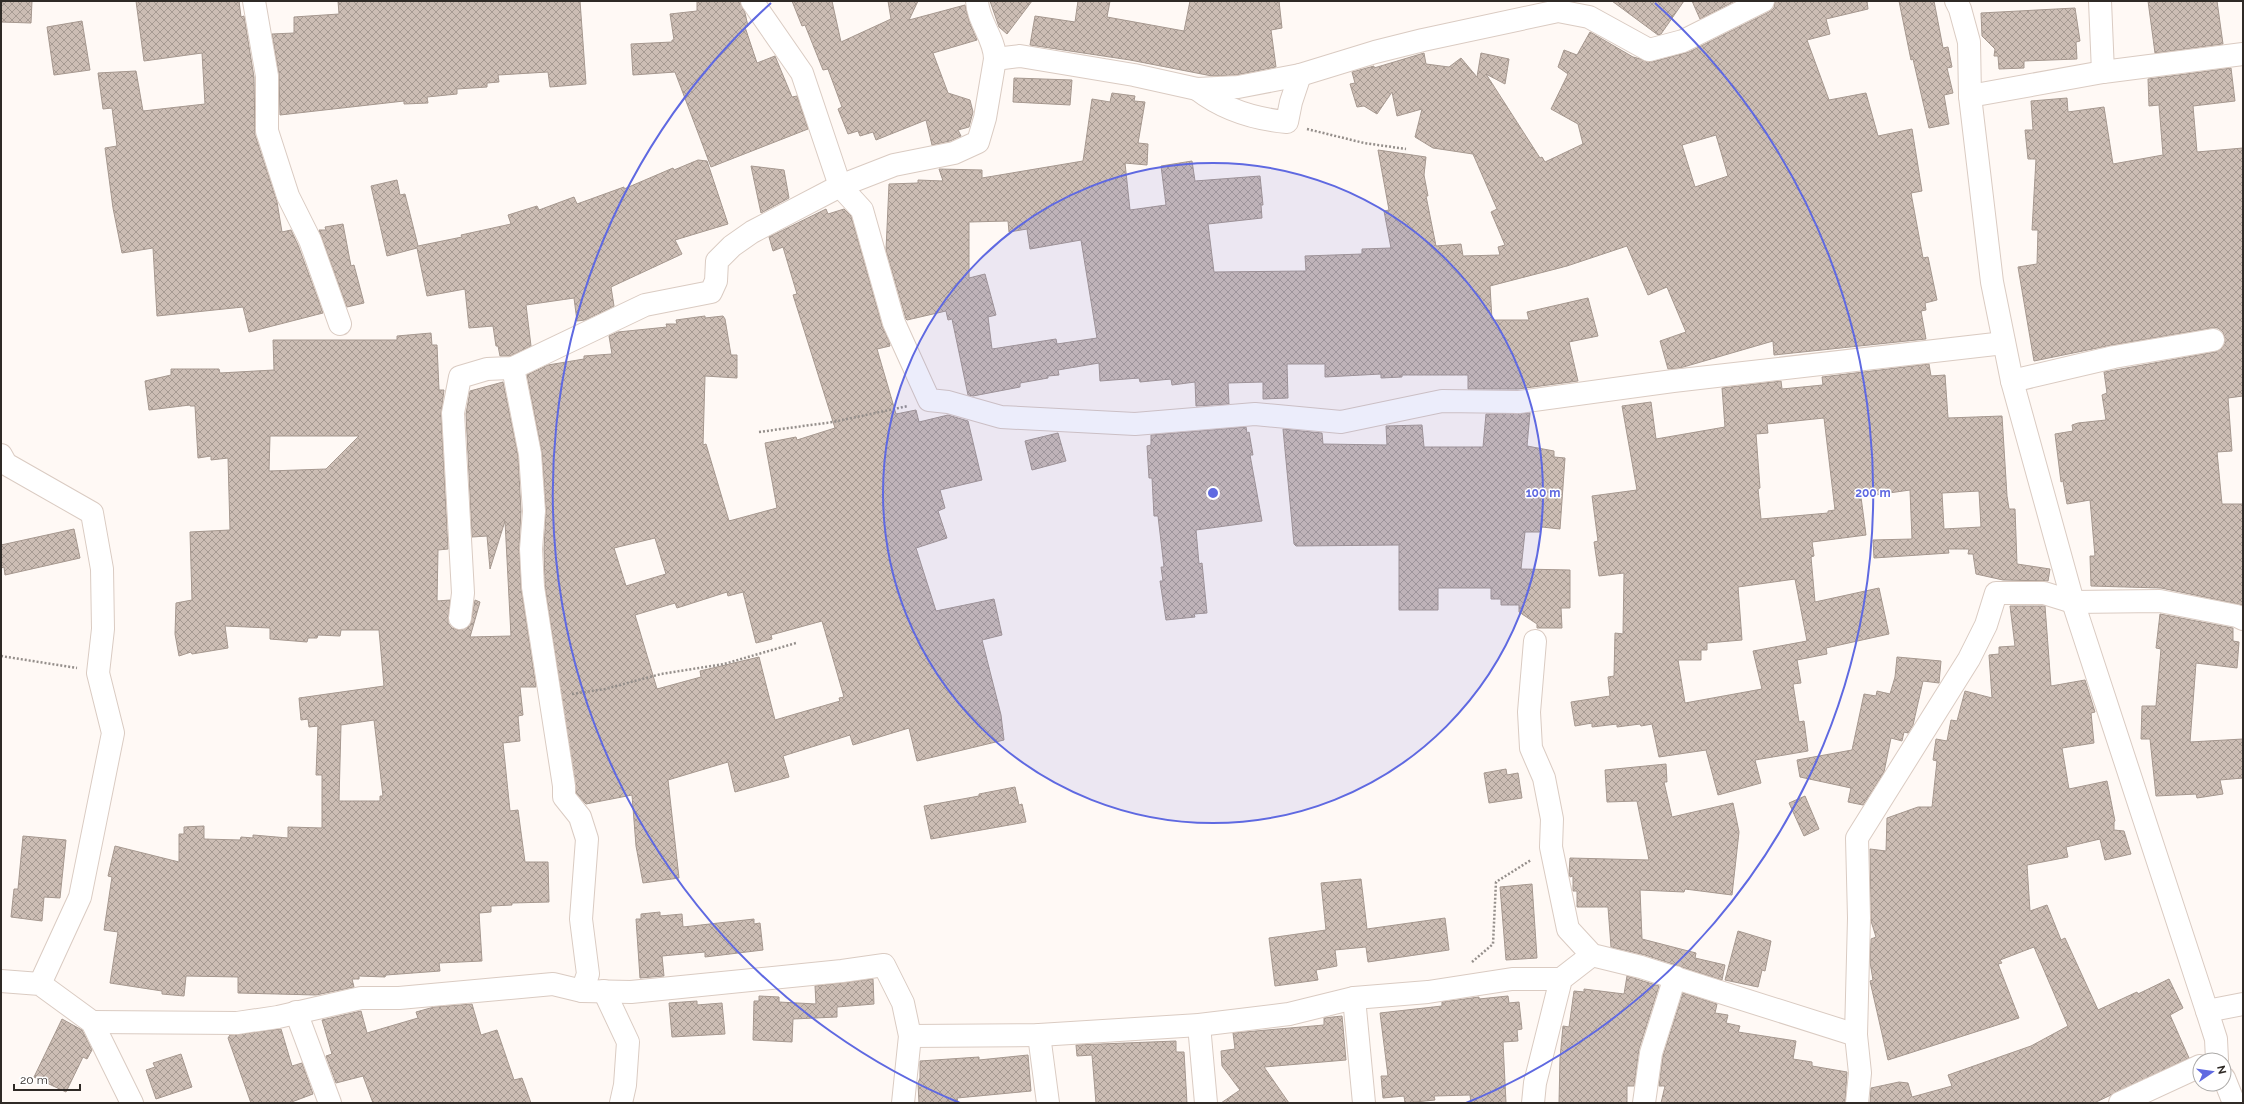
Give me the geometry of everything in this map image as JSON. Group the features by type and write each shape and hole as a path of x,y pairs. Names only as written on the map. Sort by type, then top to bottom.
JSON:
{"street":[{"path":"254,1 267,76 267,131 288,196 310,240 340,324"},
{"path":"752,1 802,73 840,186 862,210 894,323 930,400 948,402 1001,417 1134,424 1255,414 1341,422 1442,401 1519,402 1673,381 2004,343"},
{"path":"460,618 463,593 453,413 460,377 487,369 513,368 645,305 711,292 716,281 717,261 732,246 752,232 840,186 894,165 954,153 978,142 985,118 995,59 995,50 977,9 977,1"},
{"path":"995,59 1020,56 1134,75 1197,89 1238,87 1300,75 1382,50 1561,6 1589,17 1649,50 1683,41 1763,1"},
{"path":"1956,1 1960,9 1969,42 1970,96 1992,282 2012,381 2073,602 2216,1039 2215,1052"},
{"path":"2100,1 2104,72"},
{"path":"1970,96 2104,72 2243,54"},
{"path":"1197,89 1210,99 1242,114 1263,119 1287,122 1291,102 1300,75"},
{"path":"2012,381 2114,357 2213,340"},
{"path":"513,368 530,454 534,511 532,549 533,587 564,786 564,797 580,817 587,839 581,919 588,974 582,991"},
{"path":"1,455 6,464 92,513 102,569 103,629 98,673 113,733 80,897 40,984"},
{"path":"1857,1103 1860,1073 1856,1035 1859,918 1857,838 1969,659 1986,625 1996,593 2044,593 2073,602 2160,600 2237,616 2243,619"},
{"path":"1535,641 1529,712 1531,748 1544,778 1552,819 1551,847 1568,929 1592,955 1675,977 1856,1035"},
{"path":"1533,1103 1534,1083 1561,979 1592,955"},
{"path":"92,1022 237,1023 361,998 399,998 552,984 582,991 660,989 842,971 884,965 903,1003 910,1036 903,1103"},
{"path":"1644,1103 1651,1053 1675,977"},
{"path":"910,1036 1039,1035 1199,1026 1289,1014 1354,998 1462,987 1512,979 1561,979"},
{"path":"1,981 40,984 92,1022 132,1103"},
{"path":"604,991 628,1042 625,1085 621,1103"},
{"path":"1354,998 1364,1103"},
{"path":"2207,1011 2243,1004"},
{"path":"296,1012 330,1103"},
{"path":"1199,1026 1206,1103"},
{"path":"1039,1035 1048,1103"},
{"path":"2120,1103 2192,1073"},
{"path":"2228,1092 2234,1103"}],"path":[{"path":"1287,122 1318,132 1364,143 1406,149"},
{"path":"759,432 833,422 930,400"},
{"path":"550,698 605,689 661,674 724,664 796,643"},
{"path":"1,656 58,664 98,673"},
{"path":"1462,987 1465,967 1493,944 1496,882 1551,847"}],"building":[{"path":"1,1 32,1 31,23 1,22"},
{"path":"136,1 239,1 241,17 244,16 254,77 255,135 277,202 282,232 291,230 323,313 249,332 243,307 157,316 153,248 122,253 113,208 105,148 117,146 112,108 103,109 98,73 136,71 143,111 205,104 202,53 144,61"},
{"path":"338,1 580,1 586,84 550,87 548,72 498,75 499,82 487,83 487,87 457,89 457,94 427,97 428,103 404,104 404,101 280,115 279,74 272,34 294,33 294,17 339,14"},
{"path":"697,1 740,1 748,26 745,27 757,63 775,56 792,97 797,96 808,129 711,167 675,72 633,75 631,44 672,42 672,40 674,40 670,14 697,11"},
{"path":"792,1 832,1 841,42 891,19 888,1 918,1 909,20 965,5 969,21 977,40 933,53 948,93 970,100 973,112 969,127 958,130 961,136 950,141 932,145 926,120 876,140 873,132 860,136 858,131 848,134 838,109 842,107 828,69 823,70 805,25 802,26"},
{"path":"990,1 1032,1 1007,34 999,27"},
{"path":"1078,1 1110,1 1107,17 1184,31 1190,1 1279,1 1282,28 1271,30 1276,67 1236,75 1212,76 1130,60 1030,45 1035,16 1075,22"},
{"path":"1612,1 1684,1 1661,34 1658,35"},
{"path":"1692,1 1735,1 1700,19"},
{"path":"1775,1 1867,1 1868,9 1826,19 1830,34 1807,40 1829,100 1866,93 1878,136 1912,129 1922,191 1911,193 1923,258 1928,257 1937,300 1925,303 1926,310 1921,311 1926,339 1774,355 1773,341 1680,368 1668,369 1660,341 1686,332 1667,287 1648,295 1627,246 1567,266 1490,286 1492,320 1529,320 1527,312 1588,298 1598,336 1569,342 1578,381 1518,389 1468,389 1468,375 1402,375 1402,377 1381,378 1381,374 1325,377 1325,364 1287,364 1288,398 1263,399 1263,382 1228,383 1229,404 1196,406 1195,382 1172,385 1171,379 1140,382 1139,378 1100,381 1099,363 1058,370 1059,375 1048,376 1048,378 1020,383 1020,387 973,396 968,395 952,319 948,320 946,311 906,319 886,250 889,184 918,183 918,180 943,181 939,169 982,170 982,178 1083,161 1092,99 1110,102 1112,93 1135,96 1134,101 1145,102 1138,143 1148,144 1147,165 1125,163 1130,210 1166,205 1161,166 1192,161 1195,181 1260,176 1263,205 1261,205 1262,218 1208,224 1214,272 1306,271 1305,256 1362,254 1362,249 1391,248 1384,211 1389,210 1378,150 1426,157 1424,175 1428,196 1426,196 1436,246 1461,244 1463,256 1500,255 1498,247 1505,245 1491,212 1497,209 1473,154 1433,148 1415,137 1422,109 1397,116 1392,92 1377,114 1364,106 1357,107 1350,84 1355,83 1352,72 1374,66 1374,68 1424,53 1426,64 1449,67 1461,58 1477,77 1481,53 1509,59 1505,84 1486,74 1540,158 1542,157 1545,162 1583,144 1578,124 1551,109 1568,74 1558,67 1564,50 1577,55 1590,32 1633,57 1652,62 1689,52 1769,12 1774,8","holes":["1716,135 1728,176 1695,187 1682,145","1008,221 1009,232 1027,229 1030,249 1081,240 1097,338 1057,344 1056,339 992,349 988,317 996,315 985,274 969,278 969,222"]},
{"path":"1899,1 1934,1 1943,48 1948,47 1952,67 1947,68 1953,93 1944,95 1949,124 1929,128 1913,59 1911,60"},
{"path":"2148,1 2217,1 2223,44 2155,53"},
{"path":"2075,8 2080,41 2076,42 2077,59 2024,61 2024,68 1999,69 1998,56 1994,56 1995,49 1982,36 1981,13"},
{"path":"82,21 90,70 54,75 47,27"},
{"path":"2231,68 2235,101 2193,106 2197,152 2243,148 2243,396 2228,398 2232,451 2217,452 2222,504 2243,504 2243,605 2161,588 2091,586 2090,556 2095,556 2090,500 2067,504 2063,481 2061,482 2055,434 2073,431 2072,425 2078,423 2106,420 2102,395 2107,393 2104,372 2215,352 2221,349 2225,344 2223,332 2218,328 2211,328 2112,345 2034,361 2018,267 2037,264 2038,230 2032,230 2036,159 2028,159 2025,130 2033,130 2031,101 2067,98 2068,112 2104,107 2113,164 2163,155 2159,105 2149,106 2148,79"},
{"path":"1014,78 1072,80 1070,105 1013,102"},
{"path":"698,160 707,161 728,224 675,240 682,254 611,287 614,306 585,320 577,321 574,298 526,305 531,346 510,356 500,356 498,346 496,346 493,326 469,328 465,289 427,296 417,248 387,256 371,186 397,180 400,195 405,194 418,246 462,237 461,235 511,224 508,215 537,206 539,210 574,197 577,204 624,187 624,189 673,168 674,170"},
{"path":"751,166 784,170 789,198 761,213"},
{"path":"826,209 828,214 844,209 851,216 882,326 889,341 890,346 877,349 896,414 916,410 919,422 948,415 968,421 982,480 940,490 945,508 938,511 947,538 916,548 936,611 994,599 1002,635 982,640 1001,715 1004,740 917,761 909,728 853,745 850,735 783,756 789,777 735,792 728,762 668,780 679,878 643,883 636,846 632,795 586,804 576,793 545,586 544,549 546,510 542,453 527,375 548,365 584,359 584,356 612,354 609,336 618,332 667,327 666,324 677,324 676,320 705,316 705,318 723,316 725,319 731,355 737,355 737,378 705,376 703,445 706,444 729,521 777,508 765,443 796,437 797,440 835,428 793,295 797,294 783,247 773,251 769,237","holes":["655,538 666,574 626,586 614,548","727,592 728,596 743,592 756,643 772,639 771,635 822,621 844,697 839,698 840,701 775,720 759,657 700,671 701,677 657,689 635,615 675,603 677,608"]},
{"path":"343,224 351,266 354,265 364,303 347,307 319,230 326,230 325,227"},
{"path":"431,333 432,345 437,345 439,390 444,390 441,414 448,549 438,550 437,601 450,600 448,623 452,628 459,630 470,626 475,600 480,602 470,637 511,636 505,521 490,569 487,536 472,537 466,414 470,391 503,382 518,456 521,511 519,548 521,588 536,687 520,687 523,715 518,716 520,741 503,743 510,811 518,810 525,862 548,862 549,902 512,903 512,905 491,906 491,912 479,913 482,961 439,963 440,971 386,975 385,977 359,976 359,979 352,979 354,987 316,995 238,993 238,977 186,976 184,996 162,994 162,991 110,983 118,932 104,930 112,877 108,876 115,846 179,862 179,834 184,834 184,827 204,826 204,839 240,840 241,837 253,838 253,835 288,838 288,827 322,828 322,775 316,775 318,726 309,727 308,719 301,720 299,698 384,686 379,630 341,630 340,636 318,635 317,638 308,638 307,642 270,639 270,628 225,626 228,648 192,654 191,652 179,656 175,634 176,603 192,600 190,532 230,530 228,458 211,460 211,456 198,458 195,406 190,405 149,410 145,381 171,375 171,369 219,369 220,373 274,370 273,340 397,340 397,336","holes":["270,436 359,436 326,469 269,471","374,720 383,796 380,796 380,801 339,801 341,725"]},
{"path":"1929,364 1931,376 1945,375 1948,418 2002,416 2007,496 2009,509 2015,509 2017,564 2050,569 2048,581 2003,580 1976,574 1973,554 1968,554 1969,549 1948,549 1949,553 1874,558 1873,540 1912,539 1910,490 1861,497 1866,535 1812,542 1814,556 1811,557 1815,602 1879,588 1889,634 1826,648 1827,654 1797,660 1801,683 1793,684 1799,722 1804,721 1808,751 1755,760 1761,783 1718,795 1706,750 1659,757 1652,724 1617,727 1617,724 1592,727 1592,723 1575,726 1571,702 1610,696 1608,677 1614,676 1615,633 1623,634 1624,573 1599,576 1594,542 1598,541 1592,496 1637,490 1622,406 1651,402 1656,439 1725,427 1722,388 1781,381 1782,389 1823,385 1822,377","holes":["1824,418 1835,510 1828,511 1828,513 1761,519 1758,489 1760,488 1756,434 1768,433 1767,424","1979,491 1981,527 1944,529 1942,493","1795,579 1807,641 1753,651 1762,689 1685,703 1678,660 1701,660 1701,650 1707,650 1707,643 1742,640 1738,587"]},
{"path":"1530,413 1527,446 1554,451 1554,457 1565,458 1560,529 1542,527 1540,532 1525,532 1521,569 1570,570 1570,608 1561,608 1562,628 1537,628 1537,624 1519,612 1519,605 1501,605 1501,599 1491,599 1491,588 1438,588 1438,610 1399,610 1399,545 1296,546 1294,544 1283,429 1322,433 1323,444 1387,445 1386,426 1422,425 1424,447 1483,447 1486,414"},
{"path":"1246,427 1247,433 1249,432 1253,455 1250,455 1262,521 1196,530 1199,564 1202,563 1207,613 1194,614 1195,617 1166,620 1160,581 1163,581 1161,567 1164,567 1158,516 1154,516 1152,478 1149,478 1147,446 1151,445 1151,435"},
{"path":"1058,433 1066,461 1032,470 1025,441"},
{"path":"74,529 80,558 5,575 4,567 1,568 1,545"},
{"path":"2010,606 2045,606 2051,686 2085,680 2095,712 2091,713 2094,743 2062,748 2069,789 2107,781 2115,821 2114,830 2124,831 2131,854 2105,860 2100,839 2066,847 2068,857 2027,865 2030,911 2047,905 2061,940 2065,938 2098,1010 2137,992 2138,994 2169,979 2183,1008 2170,1015 2189,1058 2094,1103 1870,1103 1871,1088 1899,1082 1908,1083 1912,1097 1952,1086 1948,1075 2031,1046 2068,1026 2034,947 2000,960 2002,963 1998,964 2019,1018 1888,1060 1870,981 1873,980 1870,962 1871,939 1876,937 1871,921 1870,849 1886,851 1887,818 1918,807 1932,807 1937,761 1933,760 1936,739 1947,741 1951,720 1957,721 1965,691 1992,698 1989,655 1999,654 1999,647 2015,646"},
{"path":"2160,614 2233,628 2233,641 2239,642 2237,668 2196,663 2190,742 2243,739 2243,778 2220,780 2223,794 2197,798 2196,794 2156,796 2150,739 2141,739 2142,706 2156,706 2161,649 2156,648"},
{"path":"1897,657 1941,661 1939,683 1923,681 1913,725 1908,733 1904,732 1902,741 1891,738 1884,772 1863,805 1848,802 1851,788 1800,777 1797,760 1852,750 1864,694 1876,696 1877,691 1890,694 1895,677"},
{"path":"1666,764 1667,782 1664,782 1672,817 1733,803 1739,832 1732,895 1685,889 1684,892 1640,890 1642,939 1696,953 1695,958 1725,965 1722,980 1645,955 1611,947 1608,907 1577,907 1577,891 1573,891 1573,876 1570,877 1569,874 1570,858 1649,860 1637,801 1607,802 1605,770"},
{"path":"1506,769 1507,775 1518,773 1522,798 1489,803 1484,773"},
{"path":"1015,787 1019,805 1022,804 1026,822 931,839 924,806 979,796 979,794"},
{"path":"1805,796 1819,829 1804,836 1789,803"},
{"path":"23,836 66,840 60,898 44,897 42,921 11,917 14,889 18,889"},
{"path":"1361,879 1367,929 1445,918 1449,950 1368,962 1366,947 1335,950 1337,966 1316,970 1318,980 1275,986 1269,938 1326,930 1321,883"},
{"path":"1532,884 1537,958 1506,960 1500,887"},
{"path":"660,912 660,916 682,914 683,927 754,919 754,924 760,923 763,950 705,957 705,952 662,956 664,976 640,978 636,919 641,919 641,914"},
{"path":"1738,931 1771,941 1765,971 1762,970 1758,987 1725,980"},
{"path":"1627,976 1659,986 1639,1049 1634,1086 1627,1086 1627,1103 1559,1103 1560,1058 1563,1026 1569,1027 1574,991 1584,992 1584,989 1624,994"},
{"path":"873,979 874,1004 837,1007 837,1017 793,1019 792,1042 753,1040 754,1001 759,1001 759,996 779,997 779,1002 816,1004 815,986"},
{"path":"1683,993 1717,1004 1715,1013 1728,1015 1726,1023 1740,1026 1738,1032 1796,1041 1793,1059 1812,1062 1812,1066 1847,1072 1845,1103 1661,1103 1665,1086 1659,1086 1663,1056"},
{"path":"1508,996 1509,1003 1519,1002 1522,1029 1517,1030 1518,1041 1503,1042 1506,1103 1471,1103 1470,1095 1434,1096 1435,1100 1405,1103 1404,1096 1383,1098 1381,1076 1388,1076 1380,1013 1442,1006 1442,1002 1479,997 1479,999"},
{"path":"697,1001 697,1005 722,1003 725,1034 672,1037 669,1003"},
{"path":"472,1004 481,1035 497,1030 514,1080 522,1078 531,1103 373,1103 363,1076 336,1083 326,1056 332,1054 322,1020 361,1011 367,1033 418,1018 416,1012 434,1007"},
{"path":"1342,1016 1346,1060 1264,1067 1289,1103 1221,1103 1240,1090 1222,1066 1221,1051 1235,1049 1233,1033 1324,1025 1324,1018"},
{"path":"62,1019 82,1030 92,1050 87,1059 83,1057 66,1092 34,1077"},
{"path":"281,1029 292,1066 302,1063 313,1094 289,1103 251,1103 228,1038 230,1035"},
{"path":"1176,1041 1176,1052 1184,1052 1187,1103 1096,1103 1092,1055 1077,1056 1076,1045"},
{"path":"181,1054 192,1087 156,1099 146,1070 155,1067 153,1063"},
{"path":"1028,1055 1031,1091 957,1098 958,1102 919,1103 918,1083 920,1078 920,1061 979,1057 979,1060"}]}
